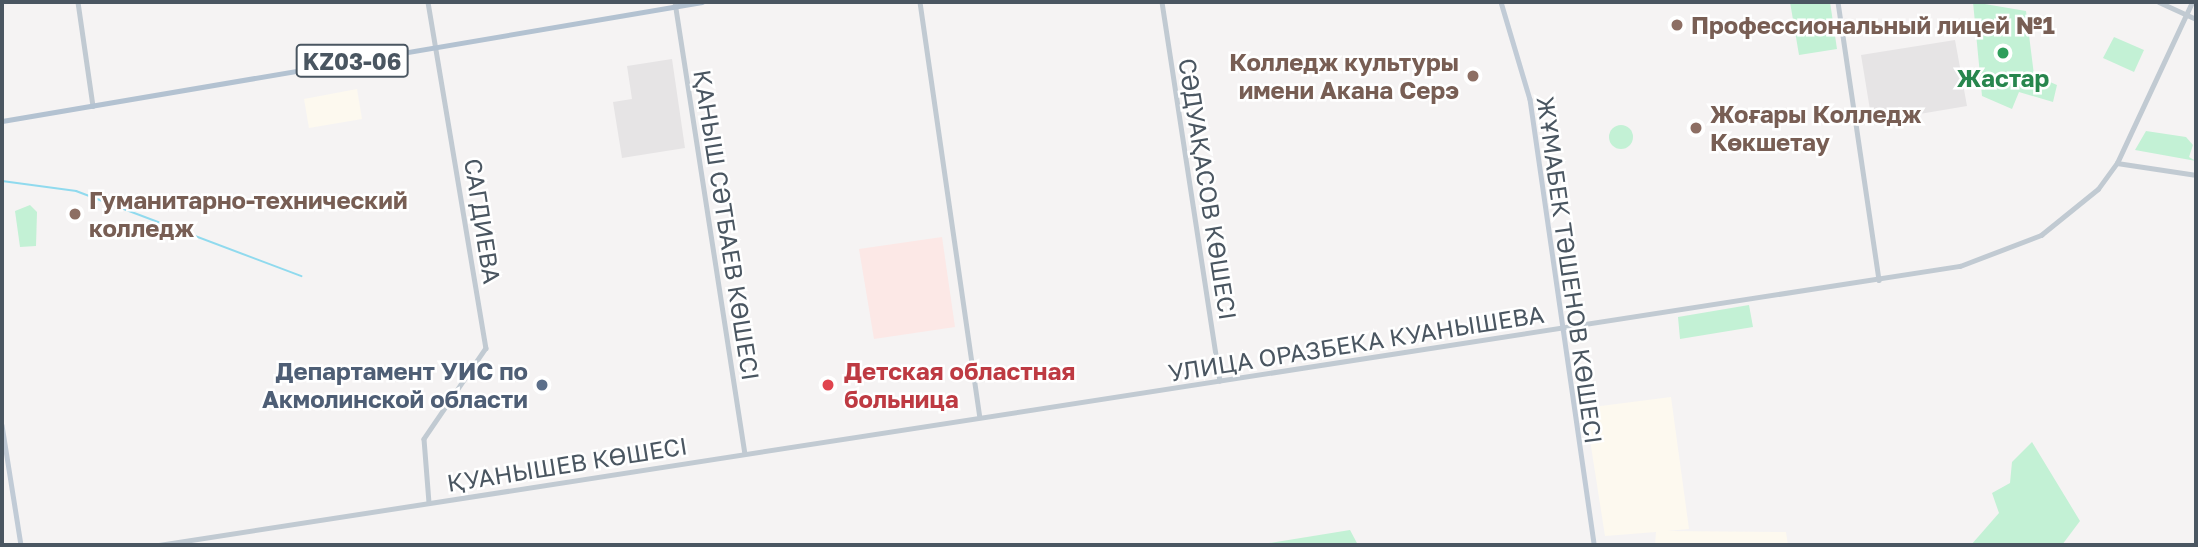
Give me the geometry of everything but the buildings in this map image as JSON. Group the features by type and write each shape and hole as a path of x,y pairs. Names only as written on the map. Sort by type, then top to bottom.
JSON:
{"main road":[{"name":"KZ03-06","path":"2,121 675,4 702,2"},
{"name":"ЖҰМАБЕК ТӘШЕНОВ КӨШЕСІ","path":"1501,2 1530,99 1594,545"},
{"path":"2,425 21,545"}],"street":[{"path":"78,2 93,106"},
{"name":"САГДИЕВА","path":"428,2 486,348 429,429 421,453 429,503"},
{"path":"920,2 980,416"},
{"name":"СӘДУАҚАСОВ КӨШЕСІ","path":"1162,2 1220,381"},
{"path":"1838,2 1879,280"},
{"path":"2159,2 2196,19"},
{"name":"УЛИЦА ОРАЗБЕКА КУАНЫШЕВА","path":"980,416 1879,280 1960,266 2018,247 2062,222 2117,163 2192,2"},
{"name":"ҚАНЫШ СӘТБАЕВ КӨШЕСІ","path":"675,4 745,453"},
{"path":"2117,163 2196,175"},
{"name":"ҚУАНЫШЕВ КӨШЕСІ","path":"159,545 980,416"}],"shaded area":[{"path":"1955,40 1967,106 1872,122 1861,55"},
{"path":"672,59 685,148 622,158 613,102 632,99 627,66"},
{"path":"357,89 362,119 309,128 304,99"},
{"path":"942,237 955,327 874,339 859,249"},
{"path":"1671,397 1689,529 1667,531 1786,532 1788,545 1655,545 1656,532 1605,536 1585,408"}],"green space":[{"path":"1790,2 1830,2 1837,49 1799,55"},
{"name":"Жастар","path":"1973,2 2026,11 2034,75 2057,85 2053,102 2019,92 2012,109 1982,96"},
{"path":"2114,37 2144,50 2134,72 2103,58"},
{"path":"1621,125 1630,128 1633,137 1630,146 1621,149 1612,146 1609,137 1612,128"},
{"path":"2146,131 2186,137 2193,145 2189,157 2196,161 2135,150"},
{"path":"30,205 37,212 36,246 20,247 15,211"},
{"path":"1749,305 1753,327 1680,339 1678,317"},
{"path":"2032,442 2080,521 2062,545 1971,545 1999,513 1992,493 2010,483 2012,462"},
{"path":"1350,530 1358,545 1257,545"}],"waterway":[{"path":"2,181 76,191 301,276"}],"place":[{"name":"Профессиональный лицей №1","path":"1677,25"},
{"name":"Жастар","path":"2003,53"},
{"name":"Колледж культуры имени Акана Серэ","path":"1473,76"},
{"name":"Жоғары Колледж Көкшетау","path":"1696,128"},
{"name":"Гуманитарно-технический колледж","path":"75,214"},
{"name":"Департамент УИС по Акмолинской области","path":"542,385"},
{"name":"Детская областная больница","path":"828,385"}]}
